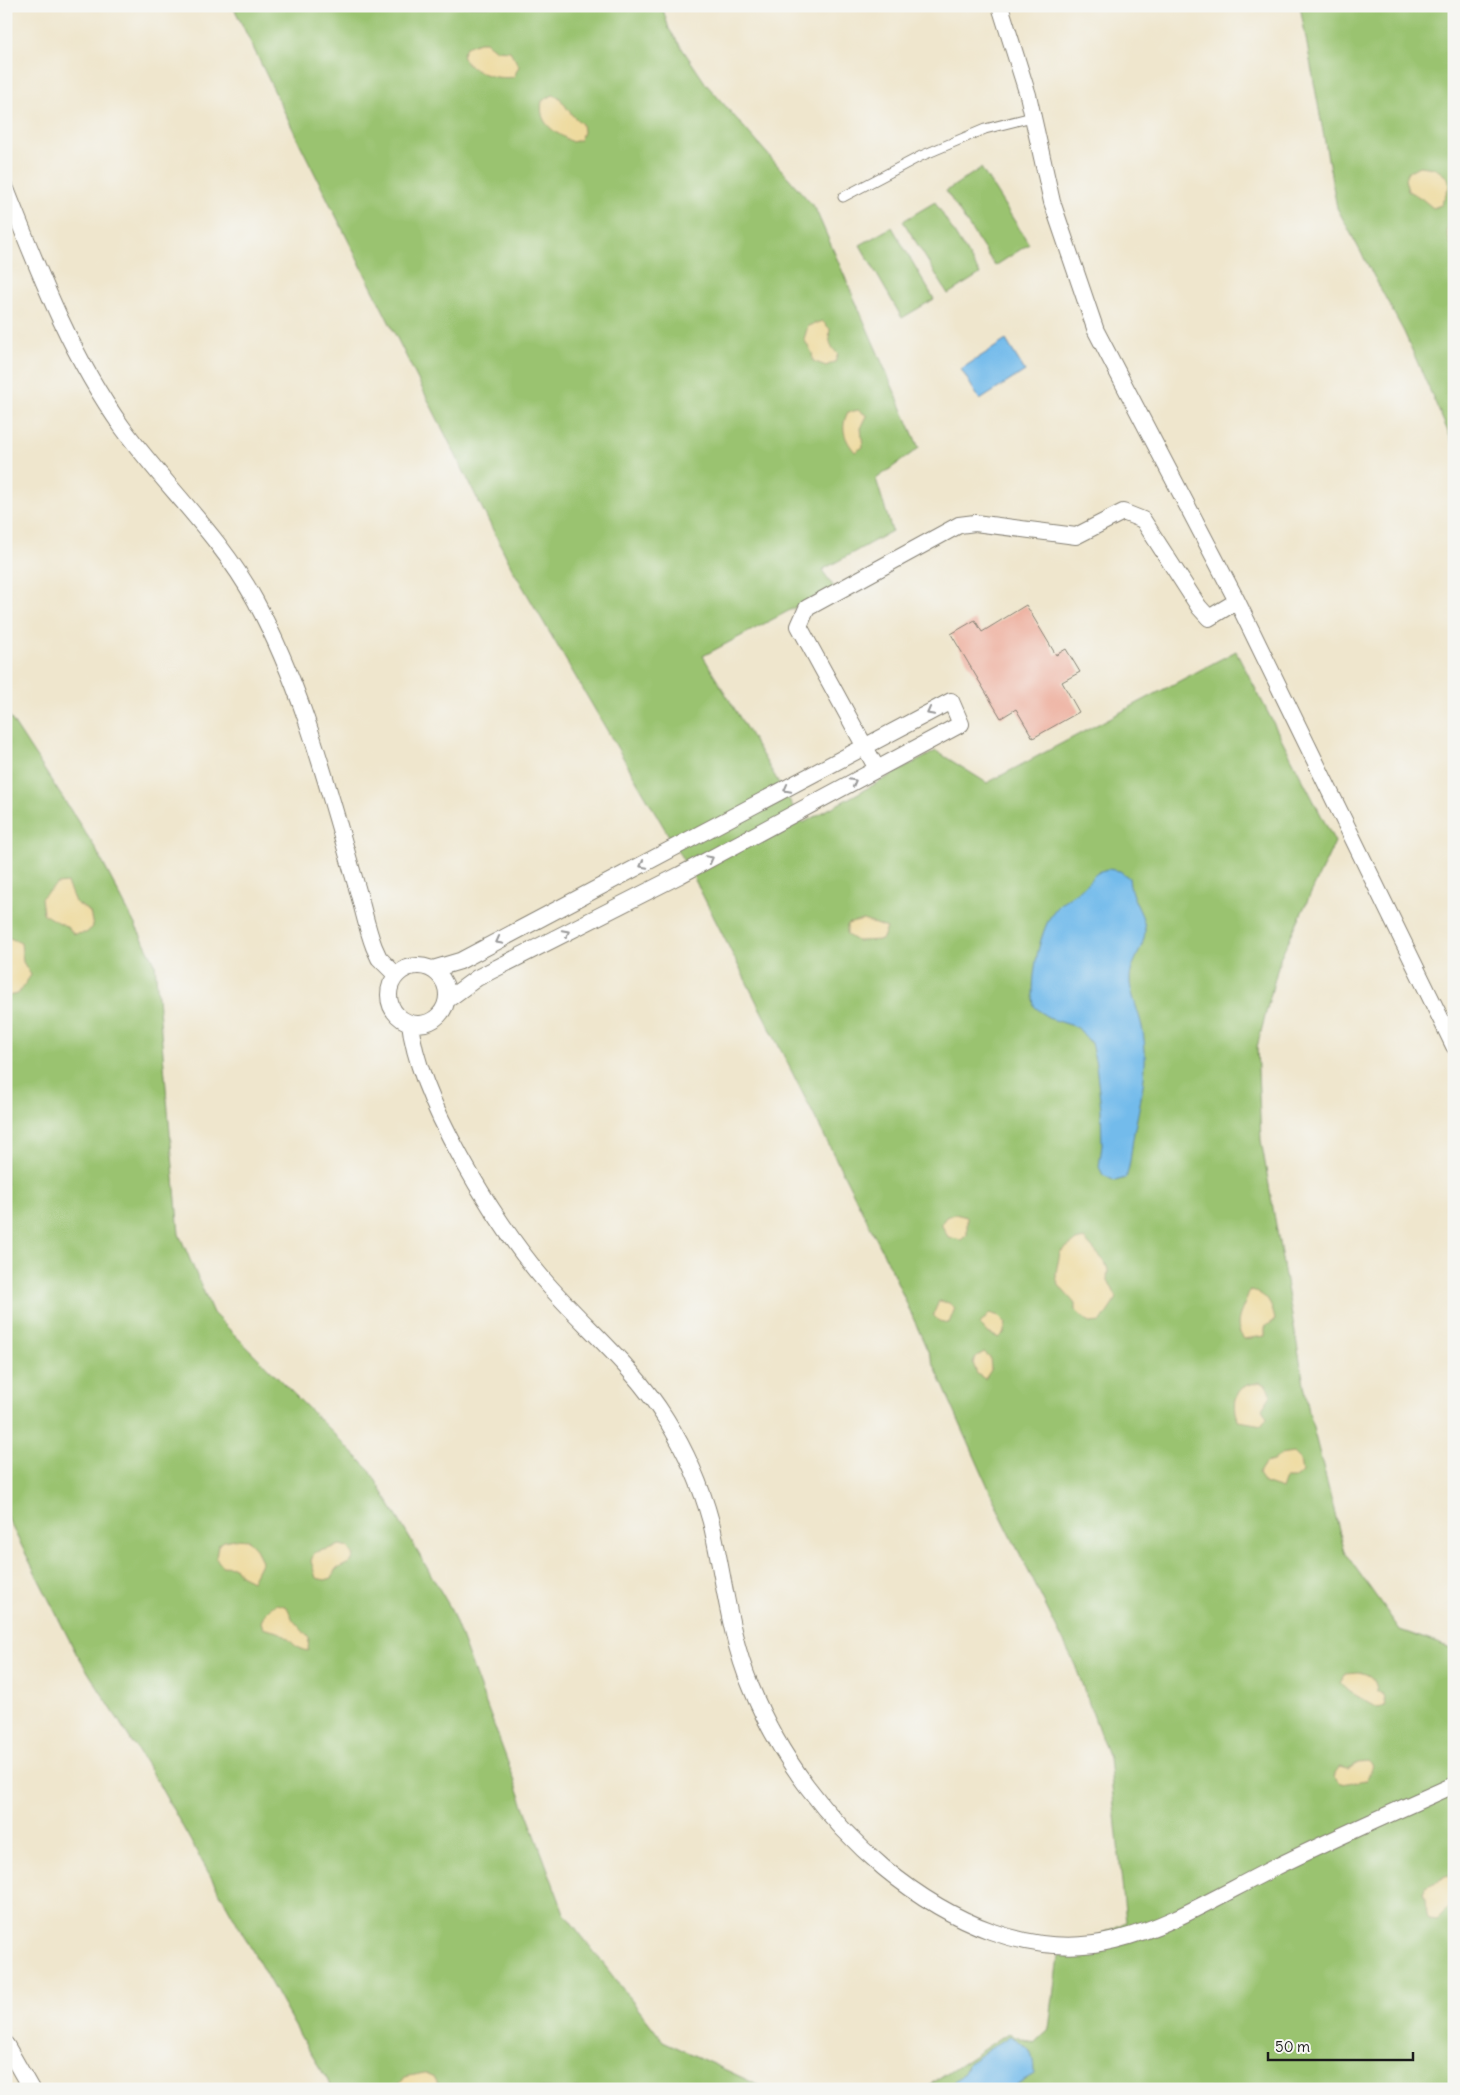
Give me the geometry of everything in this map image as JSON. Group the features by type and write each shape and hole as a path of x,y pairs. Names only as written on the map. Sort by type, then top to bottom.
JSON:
{"street":[{"path":"1000,6 1028,95 1052,202 1096,331 1237,601 1454,1046"},
{"path":"6,189 52,305 73,350 100,394 138,448 226,556 266,621 288,667 308,719 374,947 379,958 396,975"},
{"path":"877,769 799,626 807,608 959,525 975,523 1076,536 1123,512 1142,520 1199,607 1209,618 1237,601"},
{"path":"433,969 446,985 447,1000 445,1007 434,1020 426,1023 410,1023 396,1015 391,1007 388,991 396,975 402,970 417,965 433,969 460,961 951,701 961,724 680,875 477,978 447,1000"},
{"path":"669,851 680,875"},
{"path":"410,1023 416,1056 433,1100 462,1157 499,1220 543,1279 636,1376 680,1442 703,1494 739,1655 764,1717 792,1765 821,1805 857,1844 900,1881 946,1910 1007,1937 1051,1945 1073,1946 1109,1942 1165,1922 1312,1849 1454,1785"},
{"path":"6,2045 31,2089"}],"lane":[{"path":"843,197 921,156 984,129 1032,118"}],"green space":[{"path":"233,6 662,6 669,29 706,84 815,208 919,448 876,479 892,531 822,570 834,587 703,656 803,823 936,751 987,783 1236,651 1335,842 1280,959 1257,1047 1261,1140 1309,1412 1345,1553 1400,1630 1454,1649 1454,2089 924,2089 1008,2033 1034,2043 1049,2029 1058,1956 1126,1922 1109,1758 1075,1665 1001,1516 890,1266 696,882 513,570"},
{"path":"1300,6 1454,6 1454,445 1404,332 1337,208"},
{"path":"981,168 1029,244 995,266 946,191"},
{"path":"935,202 980,274 948,294 903,221"},
{"path":"892,227 934,299 902,318 860,245"},
{"path":"6,711 94,846 155,963 179,1234 213,1313 369,1469 450,1607 564,1913 663,2041 767,2089 333,2089 305,2044 158,1783 76,1653 6,1515"}],"sand":[{"path":"479,42 486,42 496,50 510,51 519,66 514,77 507,78 485,74 471,67 466,62 462,56 466,47"},
{"path":"553,95 559,97 572,115 582,124 583,132 580,140 572,142 554,131 545,122 541,109 542,101"},
{"path":"1419,166 1435,168 1448,178 1449,187 1441,205 1433,208 1421,198 1408,191 1405,179 1408,172"},
{"path":"1454,207 1454,245 1451,245 1447,231"},
{"path":"822,321 830,329 830,343 838,354 835,362 826,366 813,361 812,353 804,339 808,326"},
{"path":"859,410 867,416 861,428 863,447 855,452 844,433 844,423 848,412"},
{"path":"67,883 75,902 90,912 93,927 86,933 74,934 66,926 43,913 41,898 57,884"},
{"path":"863,920 887,928 882,940 857,941 847,935 847,924"},
{"path":"10,938 21,943 23,962 31,975 18,994 7,996 6,940"},
{"path":"955,1214 967,1217 967,1235 961,1240 948,1237 941,1224 946,1217"},
{"path":"1084,1239 1105,1262 1108,1270 1107,1278 1117,1298 1101,1322 1089,1323 1075,1310 1075,1304 1056,1278 1060,1252 1076,1241"},
{"path":"1249,1291 1264,1296 1270,1304 1275,1320 1265,1327 1265,1336 1244,1339 1238,1327 1238,1321"},
{"path":"939,1301 949,1303 955,1308 949,1323 939,1321 933,1315"},
{"path":"990,1313 999,1316 1006,1323 1004,1333 999,1338 986,1332 980,1324"},
{"path":"984,1352 990,1357 991,1370 985,1379 977,1374 973,1363 976,1357"},
{"path":"1260,1382 1266,1385 1271,1395 1262,1409 1267,1418 1262,1425 1239,1421 1235,1408 1236,1398 1240,1390"},
{"path":"1293,1453 1300,1460 1302,1472 1295,1478 1286,1478 1282,1489 1264,1483 1258,1474 1265,1463 1273,1461 1280,1455"},
{"path":"235,1539 248,1540 255,1547 262,1561 252,1581 240,1575 235,1567 222,1566 216,1558 218,1545 224,1541"},
{"path":"340,1545 348,1547 354,1556 351,1562 335,1570 332,1578 325,1580 316,1578 311,1561 314,1553"},
{"path":"278,1604 287,1607 293,1620 309,1638 308,1651 297,1647 280,1633 263,1628 261,1622 266,1613"},
{"path":"1358,1672 1366,1674 1374,1680 1377,1691 1384,1695 1386,1706 1378,1708 1350,1692 1340,1683 1346,1673"},
{"path":"1368,1762 1373,1767 1366,1780 1341,1784 1334,1777 1336,1771 1341,1767 1348,1769 1358,1763"},
{"path":"1448,1876 1454,1880 1450,1907 1437,1920 1428,1919 1423,1892 1426,1886"},
{"path":"424,2073 435,2078 440,2089 396,2089 405,2077"}],"water":[{"path":"1006,340 1025,371 980,400 961,369"},
{"path":"1108,869 1120,871 1129,878 1145,928 1143,942 1130,976 1132,994 1141,1021 1144,1041 1144,1081 1128,1172 1126,1178 1115,1181 1103,1175 1099,1167 1102,1145 1101,1109 1096,1064 1091,1043 1077,1027 1048,1018 1034,1006 1033,995 1037,955 1045,927 1051,916 1060,904 1081,889 1094,875"},
{"path":"1010,2036 1029,2050 1033,2060 1034,2074 1009,2089 949,2089 955,2080 964,2074 968,2063"}],"building":[{"path":"1026,605 1056,655 1066,649 1080,672 1062,682 1079,712 1033,738 1016,709 1001,718 951,634 975,620 982,632"}]}
